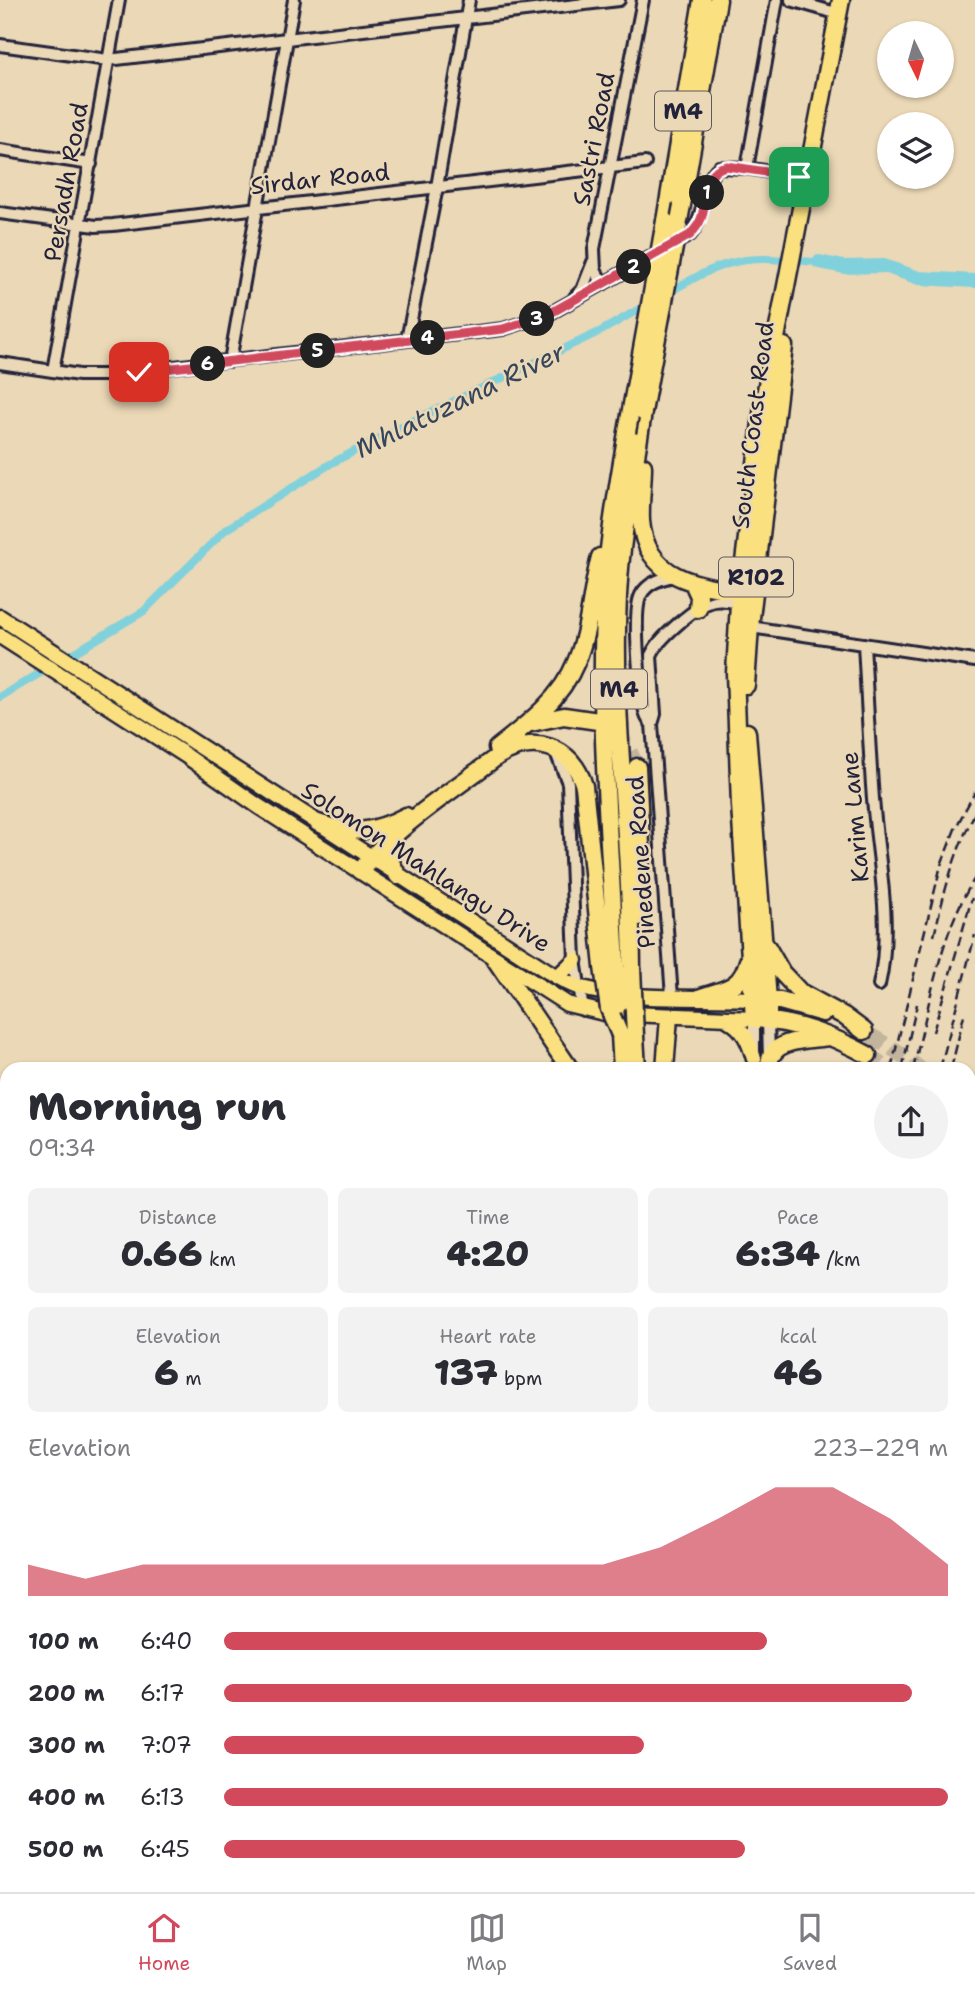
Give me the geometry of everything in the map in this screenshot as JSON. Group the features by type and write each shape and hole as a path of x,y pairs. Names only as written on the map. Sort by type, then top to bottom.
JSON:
{"highway":[{"name":"M4","path":"617,967 632,947 617,618 622,543 633,433 702,0"},
{"name":"M4","path":"634,1062 617,967 603,663 605,591 610,536 633,433 643,412 718,0"},
{"name":"South Coast Road","path":"761,1020 746,805 741,673 746,598 780,336 850,0"},
{"name":"South Coast Road","path":"812,179 840,7"},
{"path":"633,433 643,470 641,523 649,551 673,576 746,598"},
{"name":"South Coast Road","path":"746,598 745,565 756,523"},
{"path":"356,869 406,816 528,724 562,688 577,662 600,557 610,536"},
{"path":"701,584 730,576 745,565"},
{"path":"698,609 701,584"},
{"path":"528,724 564,716 598,721"},
{"path":"367,855 509,749 529,744 554,749 575,764 584,786 617,967 609,1009 628,1036"},
{"path":"632,947 640,908 641,845 637,767"},
{"path":"317,822 344,831 366,831 406,816"},
{"path":"398,832 387,857 398,876"},
{"path":"701,997 727,989 742,979 757,945"},
{"name":"Solomon Mahlangu Drive","path":"757,945 800,992 844,1016 868,1034 805,1007 761,1000"},
{"path":"495,959 564,1062"},
{"path":"666,1062 669,1017"},
{"name":"Solomon Mahlangu Drive","path":"761,1020 815,1030 868,1055"},
{"name":"M4","path":"623,1062 628,1036"},
{"path":"764,1062 777,1048 799,1041 831,1037"}],"main road":[{"name":"Solomon Mahlangu Drive","path":"0,617 556,977 578,987 596,991 761,1000"},
{"name":"Solomon Mahlangu Drive","path":"0,636 551,995 583,1010 604,1013 761,1020"},
{"path":"556,977 575,960"},
{"path":"726,1018 737,1025 746,1036 759,1062"}],"street":[{"name":"Persadh Road","path":"53,371 119,0"},
{"path":"230,361 294,0"},
{"path":"407,340 469,0"},
{"path":"0,45 108,60 619,0"},
{"name":"Sastri Road","path":"603,284 594,261 594,249 643,0"},
{"path":"747,168 777,0"},
{"path":"791,0 840,7"},
{"path":"0,150 91,164"},
{"name":"Sirdar Road","path":"0,213 80,224 113,225 645,163"},
{"path":"0,363 104,375 503,329 537,319 568,304 690,235 702,218 708,185 714,170 727,166 812,179"},
{"path":"568,304 582,290 594,261"},
{"name":"Pinedene Road","path":"652,724 646,717 638,648 637,606 640,596 653,582 673,576"},
{"path":"638,648 653,648 661,638 698,609 717,601 746,598"},
{"path":"744,626 975,661"},
{"name":"Karim Lane","path":"864,644 873,800 885,918 885,959 879,985"},
{"name":"Pinedene Road","path":"653,648 651,666 655,714 652,724 672,997"},
{"path":"554,749 568,783 575,960 583,1010"},
{"name":"South Coast Road","path":"761,1020 761,1062"}],"waterway":[{"name":"Mhlatuzana River","path":"666,294 714,269 741,261 764,259 819,262"},
{"name":"Mhlatuzana River","path":"819,262 844,267 884,266 919,278 975,281"},
{"name":"Mhlatuzana River","path":"0,697 144,611 225,530 330,464 410,422 601,331 648,304"}],"tunnel":[{"path":"615,733 627,746 637,767"},
{"path":"871,1036 911,1062"},
{"path":"868,1055 878,1062"}],"railway":[{"path":"893,1062 941,865 955,829 975,792"},
{"path":"934,936 955,858 975,813"},
{"path":"915,1062 944,946 975,878"},
{"path":"933,1032 972,898"},
{"path":"942,1062 975,935"},
{"path":"904,1062 917,1004"},
{"path":"953,1062 964,1015"}],"route":[{"path":"139,372 503,329 527,323 547,315 690,235 702,218 710,176 719,167 799,177"}]}
